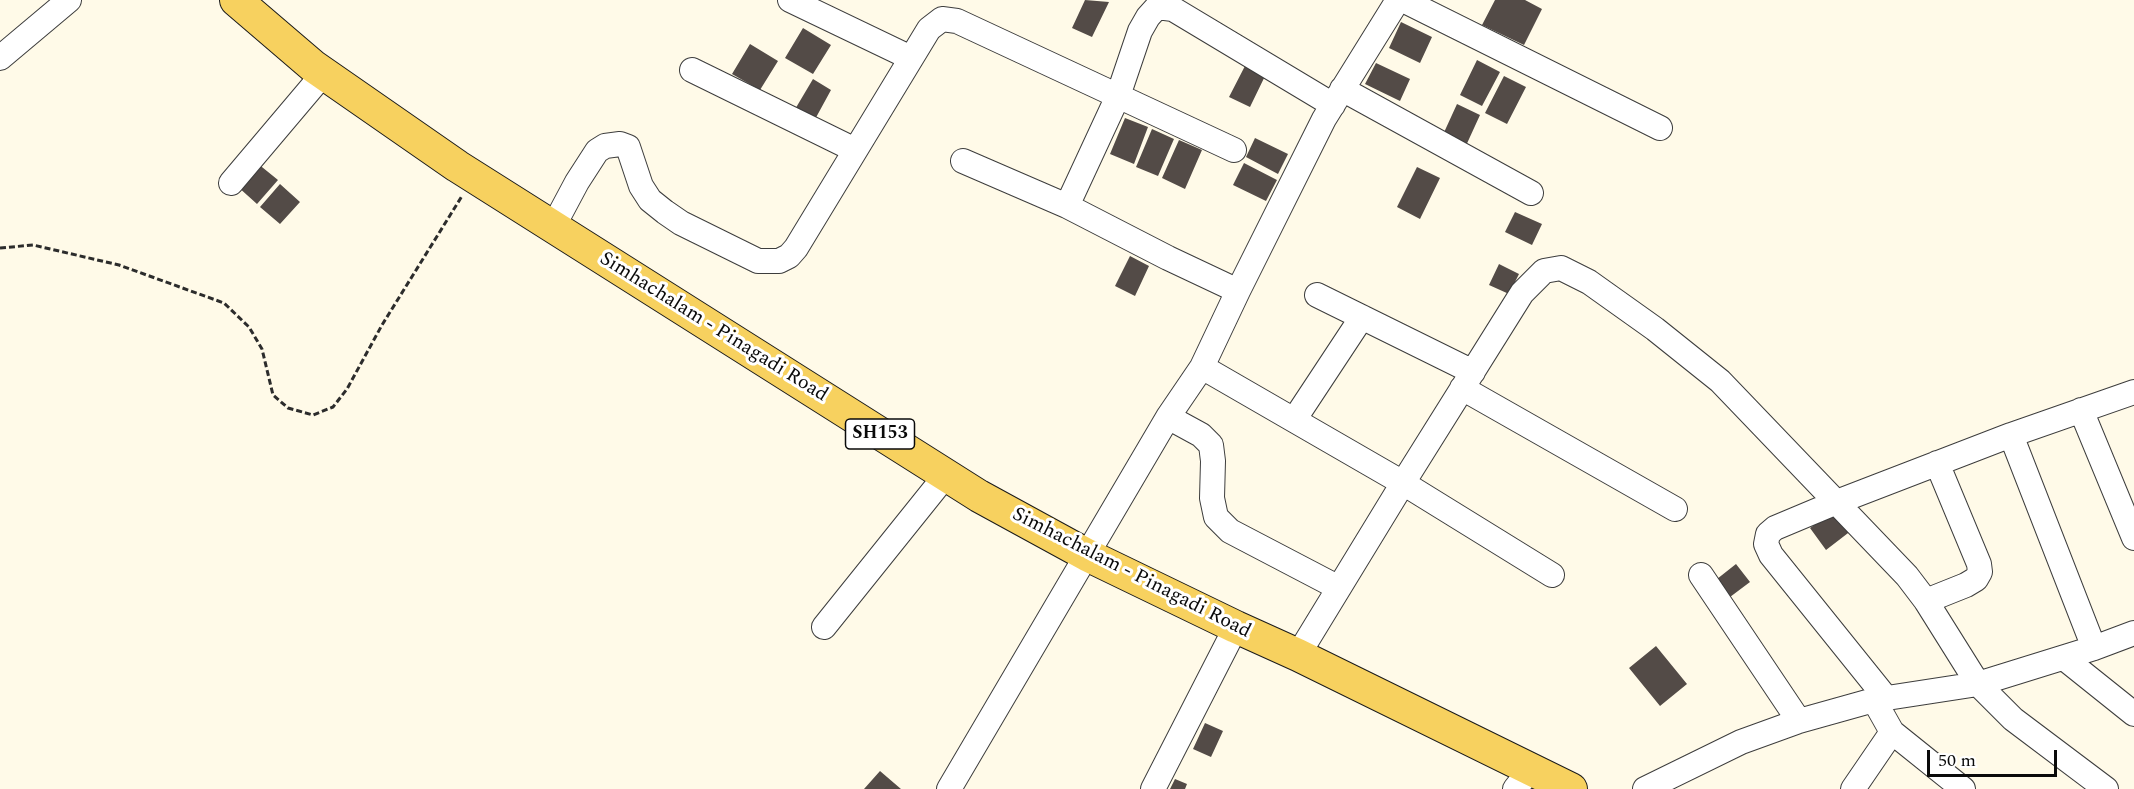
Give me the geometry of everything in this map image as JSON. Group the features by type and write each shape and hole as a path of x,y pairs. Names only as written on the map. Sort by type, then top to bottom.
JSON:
{"main road":[{"name":"Simhachalam - Pinagadi Road","path":"236,0 324,73 474,176 980,496 1087,555 1299,655 1522,780 1571,789"}],"street":[{"path":"0,58 69,0"},
{"path":"790,0 911,58"},
{"path":"949,789 1168,417 1202,367 1238,291 1338,97 1400,0 1660,128"},
{"path":"1067,206 1118,96 1140,32 1148,17 1157,7 1173,9 1338,97 1532,193"},
{"path":"553,227 577,182 597,152 605,146 620,144 628,147 641,186 650,200 681,223 758,261 779,261 789,256 929,29 942,19 957,21 1234,150"},
{"path":"692,70 855,150"},
{"path":"231,183 324,73"},
{"path":"963,161 1067,206 1238,291"},
{"path":"1299,655 1402,483 1522,293 1544,271 1561,268 1589,282 1655,329 1720,381 1907,576 1926,601 1978,684 2013,719 2106,789"},
{"path":"1317,295 1362,317 1468,380 1676,509"},
{"path":"1294,420 1362,317"},
{"path":"1202,367 1402,483 1552,575"},
{"path":"1963,789 1892,732 1880,699 1771,555 1766,544 1768,534 1775,528 1937,463 2134,392"},
{"path":"2081,410 2134,538"},
{"path":"1168,417 1201,435 1211,445 1214,461 1212,498 1216,518 1230,531 1339,588"},
{"path":"2011,435 2094,648"},
{"path":"1926,601 1965,585 1976,579 1980,572 1979,564 1937,463"},
{"path":"824,627 946,475"},
{"path":"1701,575 1799,721"},
{"path":"1153,789 1236,627"},
{"path":"1645,789 1741,742 1799,721 1880,699 1978,684 2064,658 2134,633"},
{"path":"2064,658 2134,714"},
{"path":"1853,789 1892,732"}],"path":[{"path":"0,248 33,245 119,265 224,303 249,327 262,349 273,395 288,408 313,415 333,407 347,389 382,325 474,176"}],"building":[{"path":"1085,0 1109,2 1092,37 1072,28"},
{"path":"1495,0 1525,0 1542,9 1524,45 1482,25"},
{"path":"1401,22 1432,37 1420,63 1389,48"},
{"path":"803,28 831,45 813,74 785,58"},
{"path":"750,44 778,61 760,90 732,74"},
{"path":"1477,60 1500,72 1482,106 1460,95"},
{"path":"1376,63 1410,79 1400,101 1365,84"},
{"path":"1246,64 1266,74 1250,107 1229,97"},
{"path":"1504,76 1526,87 1507,124 1485,113"},
{"path":"813,79 831,90 813,123 794,111"},
{"path":"1457,104 1480,115 1464,150 1441,139"},
{"path":"1125,118 1148,127 1134,164 1110,154"},
{"path":"1152,129 1174,139 1158,176 1136,167"},
{"path":"1255,138 1288,154 1278,174 1246,157"},
{"path":"1179,140 1202,150 1185,189 1162,178"},
{"path":"257,163 278,180 257,204 237,186"},
{"path":"1244,163 1277,180 1266,201 1233,185"},
{"path":"1417,167 1440,178 1420,219 1397,207"},
{"path":"280,184 300,202 280,224 260,207"},
{"path":"1515,212 1542,224 1532,245 1505,232"},
{"path":"1130,256 1149,266 1135,296 1115,286"},
{"path":"1499,264 1519,274 1509,294 1489,285"},
{"path":"1837,509 1852,530 1826,550 1810,528"},
{"path":"1736,564 1750,582 1730,597 1717,579"},
{"path":"1656,646 1687,684 1660,706 1629,668"},
{"path":"1205,723 1223,731 1211,757 1193,749"},
{"path":"880,771 901,789 864,789"},
{"path":"1175,779 1187,784 1185,789 1170,789"}]}
